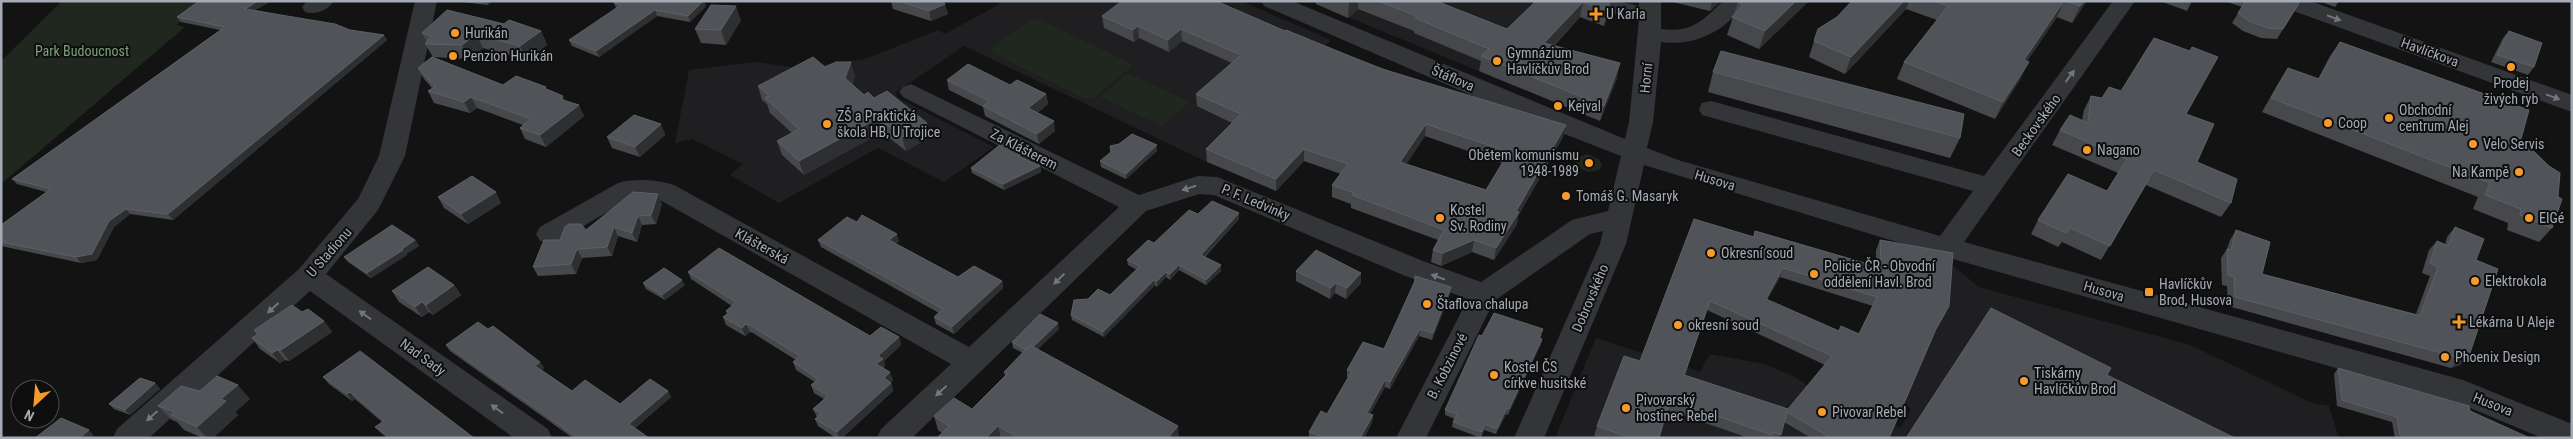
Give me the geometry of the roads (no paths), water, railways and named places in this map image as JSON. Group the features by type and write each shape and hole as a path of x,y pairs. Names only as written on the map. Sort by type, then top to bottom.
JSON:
{"street":[{"name":"U Stadionu","path":"128,438 309,276 369,204 392,156 426,1"},
{"name":"Štáflova","path":"1272,1 1634,153"},
{"path":"1590,1 1650,17 1684,38 1708,29 1736,1"},
{"name":"Beckovského","path":"1946,248 2124,1"},
{"name":"Havlíčkova","path":"2288,1 2572,104"},
{"name":"Horní","path":"1634,153 1641,122 1650,17"},
{"name":"Za Klášterem","path":"911,92 1136,205"},
{"path":"1711,109 1991,187"},
{"name":"Dobrovského","path":"1529,438 1598,283 1620,217 1634,153"},
{"name":"Husova","path":"1634,153 1668,166 1946,248 2454,389 2506,408 2572,437"},
{"name":"P. F. Ledvinky","path":"892,438 1136,205 1198,185 1217,186 1413,268 1484,294"},
{"name":"Klášterská","path":"549,234 628,189 665,191 972,362"},
{"path":"1484,294 1581,227 1620,217"},
{"name":"Nad Sady","path":"309,276 536,438"},
{"name":"B. Kobzinové","path":"1411,438 1484,294"}],"place":[{"name":"U Karla","path":"1596,14"},
{"name":"Hurikán","path":"455,33"},
{"name":"Penzion Hurikán","path":"453,56"},
{"name":"Gymnázium Havlíčkův Brod","path":"1497,61"},
{"name":"Prodej živých ryb","path":"2511,67"},
{"name":"Kejval","path":"1558,106"},
{"name":"Obchodní centrum Alej","path":"2389,118"},
{"name":"Coop","path":"2328,123"},
{"name":"ZŠ a Praktická škola HB, U Trojice","path":"827,124"},
{"name":"Velo Servis","path":"2473,144"},
{"name":"Nagano","path":"2087,150"},
{"name":"Obětem komunismu 1948-1989","path":"1589,163"},
{"name":"Na Kampě","path":"2519,172"},
{"name":"Tomáš G. Masaryk","path":"1566,196"},
{"name":"Kostel Sv. Rodiny","path":"1440,218"},
{"name":"EIGé","path":"2529,218"},
{"name":"Okresní soud","path":"1711,253"},
{"name":"Policie ČR - Obvodní oddělení Havl. Brod","path":"1814,274"},
{"name":"Elektrokola","path":"2475,281"},
{"name":"Havlíčkův Brod, Husova","path":"2149,292"},
{"name":"Štaflova chalupa","path":"1427,304"},
{"name":"Lékárna U Aleje","path":"2459,322"},
{"name":"okresní soud","path":"1678,325"},
{"name":"Phoenix Design","path":"2445,357"},
{"name":"Kostel ČS církve husitské","path":"1494,375"},
{"name":"Tiskárny Havlíčkův Brod","path":"2024,381"},
{"name":"Pivovarský hostinec Rebel","path":"1626,408"},
{"name":"Pivovar Rebel","path":"1822,412"}],"park label":[{"name":"Park Budoucnost","path":"82,51"}]}
